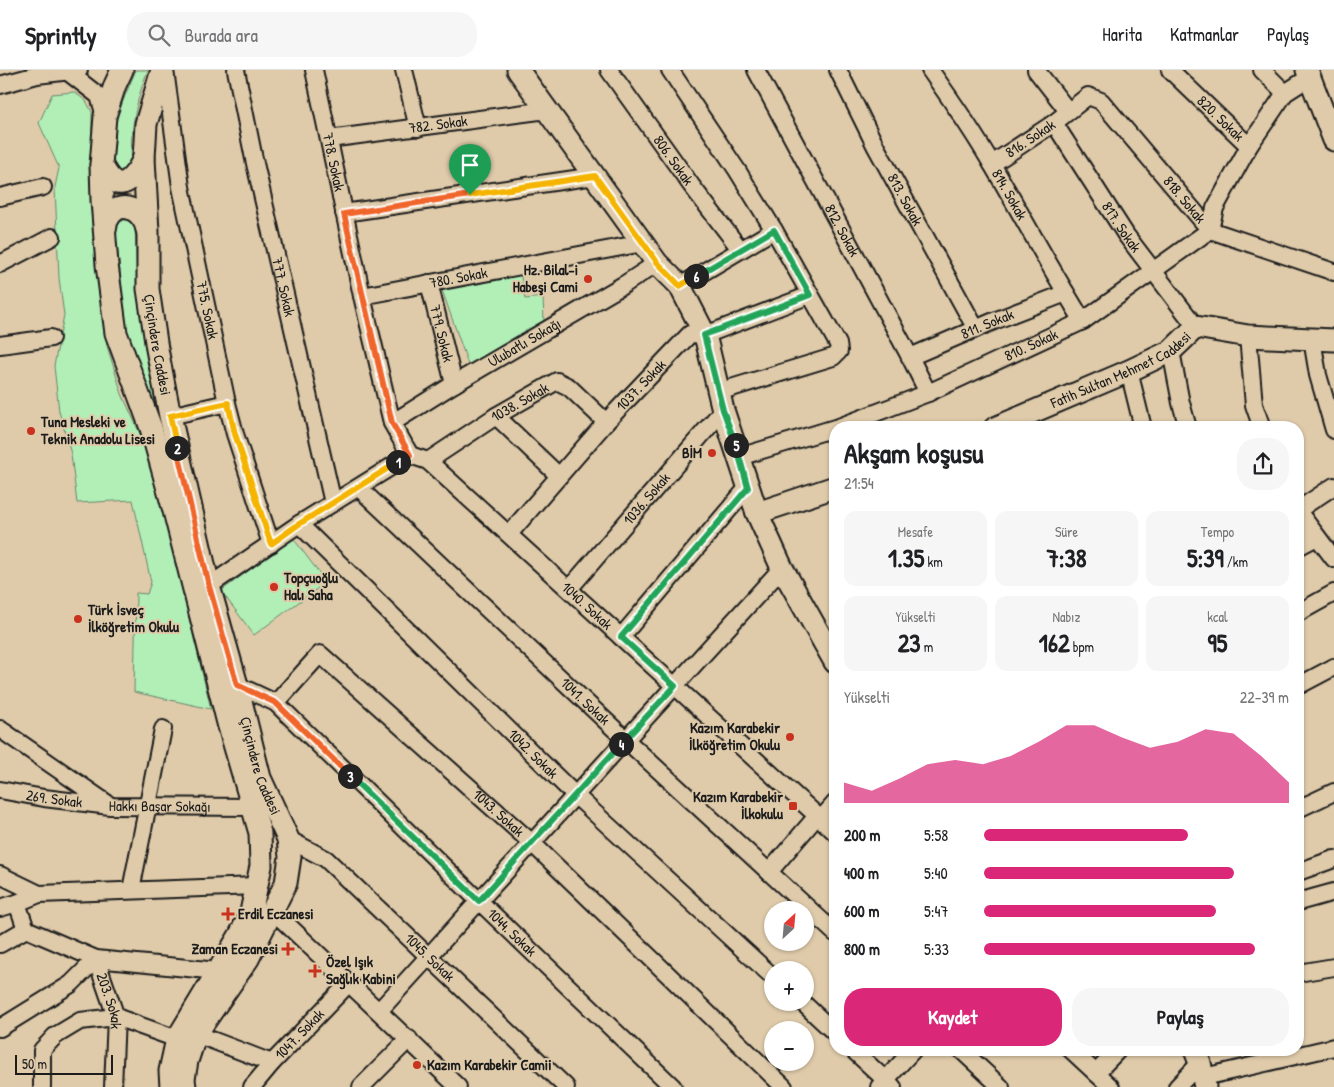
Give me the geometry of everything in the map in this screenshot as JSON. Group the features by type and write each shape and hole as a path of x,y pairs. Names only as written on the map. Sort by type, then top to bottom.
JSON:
{"main road":[{"name":"Çinçindere Caddesi","path":"122,70 104,116 101,165 107,265 116,333 151,428 228,723 260,833 261,866 251,912 240,935 218,971 187,1036 185,1087"},
{"name":"Çinçindere Caddesi","path":"164,70 146,124 144,158 148,232 148,289 157,349 170,416 209,586 237,685 260,778 288,839 290,857 286,883 248,959 172,1056 170,1071 171,1087"},
{"path":"518,70 657,262 680,286 704,335 721,401 757,513 782,568 829,647"},
{"path":"1309,74 1334,140"},
{"path":"101,165 111,179 116,182 126,182 133,178 144,158"},
{"path":"104,230 108,218 114,212 120,208 128,208 142,215 148,232"},
{"name":"Fatih Sultan Mehmet Caddesi","path":"1011,421 1171,351 1196,327 1248,336 1334,340"},
{"path":"757,513 829,489"}],"street":[{"name":"775. Sokak","path":"164,70 181,187 228,403 235,434 271,544"},
{"name":"777. Sokak","path":"236,70 254,159 333,503"},
{"name":"778. Sokak","path":"314,70 362,296 392,423 410,455"},
{"path":"404,70 418,128"},
{"name":"806. Sokak","path":"609,70 690,185 740,249"},
{"path":"670,70 737,170 774,230 838,344 839,351 833,356 721,401"},
{"name":"812. Sokak","path":"756,70 928,393"},
{"name":"813. Sokak","path":"838,70 881,155 976,329"},
{"name":"814. Sokak","path":"930,70 963,116 1083,321"},
{"path":"1036,70 1068,111"},
{"name":"820. Sokak","path":"1170,70 1249,146"},
{"path":"1262,70 1285,93"},
{"path":"0,85 38,72 73,71 99,96 104,116"},
{"path":"1210,230 1215,208 1249,146 1285,93 1309,74"},
{"name":"818. Sokak","path":"1068,111 1088,96 1101,101 1210,230 1334,272"},
{"name":"782. Sokak","path":"328,139 547,110"},
{"name":"816. Sokak","path":"992,164 1054,123 1068,111"},
{"name":"817. Sokak","path":"1054,123 1126,235 1196,327"},
{"path":"344,214 595,176"},
{"path":"0,198 43,187"},
{"path":"680,286 774,230"},
{"name":"810. Sokak","path":"854,421 928,393 1083,321 1210,230"},
{"path":"0,264 52,237"},
{"name":"780. Sokak","path":"362,296 643,243"},
{"name":"Ulubatlı Sokağı","path":"392,423 454,384 625,284 657,262"},
{"name":"779. Sokak","path":"429,283 454,384"},
{"name":"811. Sokak","path":"910,357 1066,293"},
{"name":"1037. Sokak","path":"508,534 606,422 690,334 704,335 810,295"},
{"path":"1248,336 1254,405 1260,421"},
{"path":"0,345 51,338"},
{"path":"1312,339 1318,375 1334,430"},
{"path":"1171,351 1186,421"},
{"path":"1129,371 1141,421"},
{"name":"1038. Sokak","path":"428,460 496,416 558,381 569,387 606,422"},
{"name":"1036. Sokak","path":"569,589 721,401"},
{"path":"170,416 228,403"},
{"path":"496,416 559,476"},
{"name":"810. Sokak","path":"740,456 829,430"},
{"path":"209,586 299,524 410,455 428,460"},
{"name":"1040. Sokak","path":"428,460 829,826"},
{"path":"1304,506 1334,486"},
{"name":"1041. Sokak","path":"359,488 626,740 829,927"},
{"path":"621,637 748,488"},
{"path":"1304,517 1325,540 1334,558"},
{"name":"1042. Sokak","path":"299,524 576,795 764,969"},
{"path":"1304,545 1325,540"},
{"path":"379,1011 782,568"},
{"path":"1304,610 1334,593"},
{"name":"1043. Sokak","path":"276,703 320,654 532,843 784,1087"},
{"path":"1304,683 1334,667"},
{"name":"1044. Sokak","path":"237,685 276,703 479,901 674,1087"},
{"name":"Hakkı Başar Sokağı","path":"0,729 110,806 253,807"},
{"path":"131,890 163,729"},
{"name":"269. Sokak","path":"0,790 44,798 110,806"},
{"path":"1304,806 1334,792"},
{"path":"769,872 829,808"},
{"name":"1045. Sokak","path":"288,839 326,859 566,1087"},
{"path":"1304,870 1334,859"},
{"path":"0,875 38,894"},
{"path":"0,908 17,904 38,894 257,886"},
{"path":"1304,900 1334,892"},
{"path":"0,944 26,928 17,904"},
{"path":"273,911 458,1087"},
{"name":"203. Sokak","path":"26,928 96,959 116,1017 112,1087"},
{"path":"0,1028 71,984 96,959 218,971"},
{"path":"1304,972 1334,967"},
{"name":"1047. Sokak","path":"252,1087 272,1063 348,984"},
{"path":"812,1011 829,1027"},
{"path":"42,1087 42,1050 55,1036 80,1021 116,1017 187,1036 272,1063"},
{"path":"361,1087 409,1039"},
{"path":"1304,1052 1334,1047"},
{"path":"859,1056 886,1085 908,1056"},
{"path":"967,1056 1001,1087"},
{"path":"1078,1056 1111,1087"},
{"path":"1096,1073 1112,1056"},
{"path":"1177,1087 1201,1069 1280,1056"}],"green space":[{"path":"136,70 148,70 134,117 132,166 130,169 119,173 114,162 112,150 113,136 121,107"},
{"path":"74,92 86,101 92,112 91,211 107,346 122,394 150,456 211,709 134,692 136,593 147,594 151,582 133,500 77,503 71,454 59,411 54,366 64,315 59,278 55,187 59,168 39,123 52,94"},
{"path":"121,219 131,219 135,225 137,289 159,414 157,414 132,349 126,326 115,226"},
{"path":"520,272 525,299 543,297 544,322 469,367 441,287"},
{"name":"Topçuoğlu Halı Saha","path":"293,538 326,582 254,635 221,591"}],"place":[{"name":"Hz. Bilal-i Habeşi Cami","path":"588,279"},
{"name":"Tuna Mesleki ve Teknik Anadolu Lisesi","path":"31,431"},
{"name":"BİM","path":"712,453"},
{"name":"Topçuoğlu Halı Saha","path":"274,587"},
{"name":"Türk İsveç İlköğretim Okulu","path":"78,619"},
{"name":"Kazım Karabekir İlköğretim Okulu","path":"790,737"},
{"name":"Kazım Karabekir İlkokulu","path":"793,806"},
{"name":"Erdil Eczanesi","path":"228,914"},
{"name":"Zaman Eczanesi","path":"288,949"},
{"name":"Özel Işık Sağlık Kabini","path":"315,971"},
{"name":"Kazım Karabekir Camii","path":"417,1065"}],"route":[{"path":"595,176 657,262 680,286 774,230 810,295 704,335 723,410 740,456 748,488 621,637 675,686 479,901 276,703 237,685 209,586 170,416 228,403 235,434 271,544 299,524 410,455 392,423 344,214 470,195 595,176"}]}
